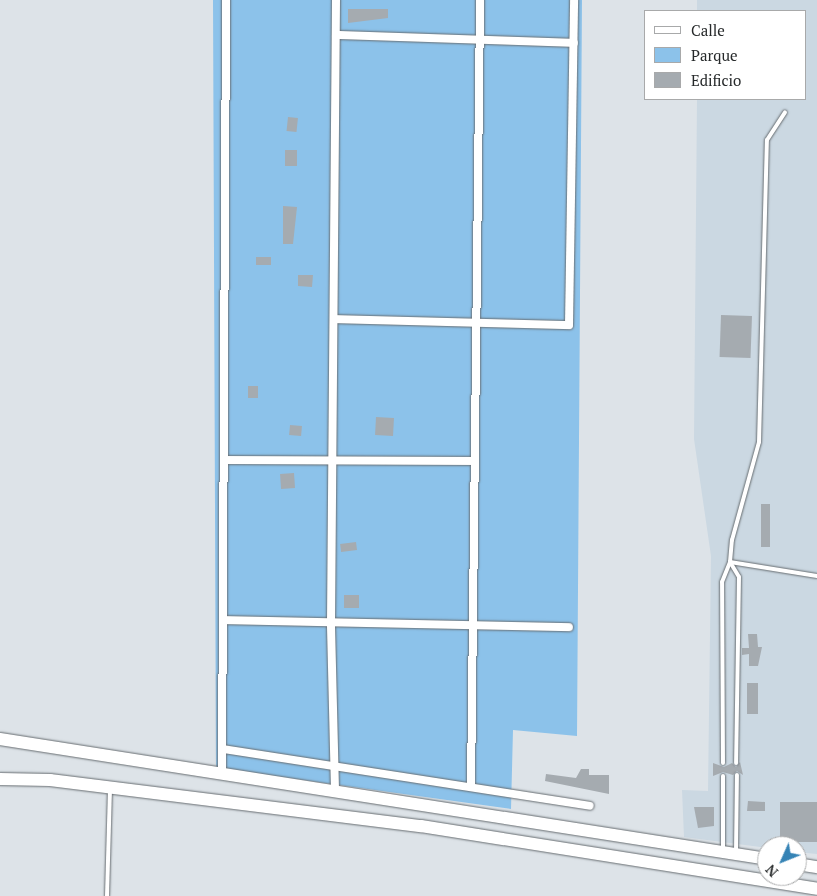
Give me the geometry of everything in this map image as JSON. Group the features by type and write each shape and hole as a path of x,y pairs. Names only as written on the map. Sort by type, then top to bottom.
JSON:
{"highway":[{"path":"0,739 335,790 757,858"},
{"path":"0,779 110,788 421,826 817,889"}],"street":[{"path":"222,773 226,460 226,0"},
{"path":"335,790 331,623 334,462 336,0"},
{"path":"471,787 480,0"},
{"path":"335,318 569,325 574,0"},
{"path":"336,35 574,43"},
{"path":"226,460 334,462 475,461"},
{"path":"224,620 569,627"},
{"path":"223,748 335,764 590,806"}],"lane":[{"path":"723,763 722,582 730,562 732,540 759,442 767,140 786,112"},
{"path":"730,562 817,576"},
{"path":"730,562 739,576 736,762"},
{"path":"736,775 736,855"},
{"path":"723,776 723,852"},
{"path":"107,896 110,788"}],"shaded area":[{"path":"697,0 817,0 817,854 807,853 807,836 757,836 757,847 684,837 682,790 708,791 711,556 694,439 697,100 807,100 807,10 697,10"}],"green space":[{"path":"213,0 582,0 577,736 513,730 511,809 216,768"}],"building":[{"path":"348,9 388,9 388,18 348,23"},
{"path":"288,117 298,118 296,132 287,131"},
{"path":"285,150 297,150 297,166 285,166"},
{"path":"283,206 297,207 293,244 283,244"},
{"path":"256,257 271,257 271,265 256,265"},
{"path":"298,275 313,275 312,287 298,286"},
{"path":"721,315 752,316 751,358 720,357"},
{"path":"248,386 258,386 258,398 248,398"},
{"path":"376,417 394,418 393,436 375,435"},
{"path":"290,425 302,426 301,436 289,435"},
{"path":"294,473 295,488 281,489 280,474"},
{"path":"761,504 770,504 770,547 761,547"},
{"path":"356,542 357,550 341,552 340,544"},
{"path":"344,595 359,595 359,608 344,608"},
{"path":"748,634 757,634 758,647 762,647 758,666 749,666 749,654 742,655 742,648 749,648"},
{"path":"747,683 758,683 758,714 747,714"},
{"path":"740,762 743,775 737,771 733,775 723,772 713,776 713,763 724,767 732,763 736,767"},
{"path":"581,769 589,769 589,775 609,775 609,794 545,781 546,774 576,778"},
{"path":"748,801 765,802 765,811 747,811"},
{"path":"780,802 817,802 817,842 807,842 807,836 780,836"},
{"path":"694,807 714,807 714,826 698,828"}]}
